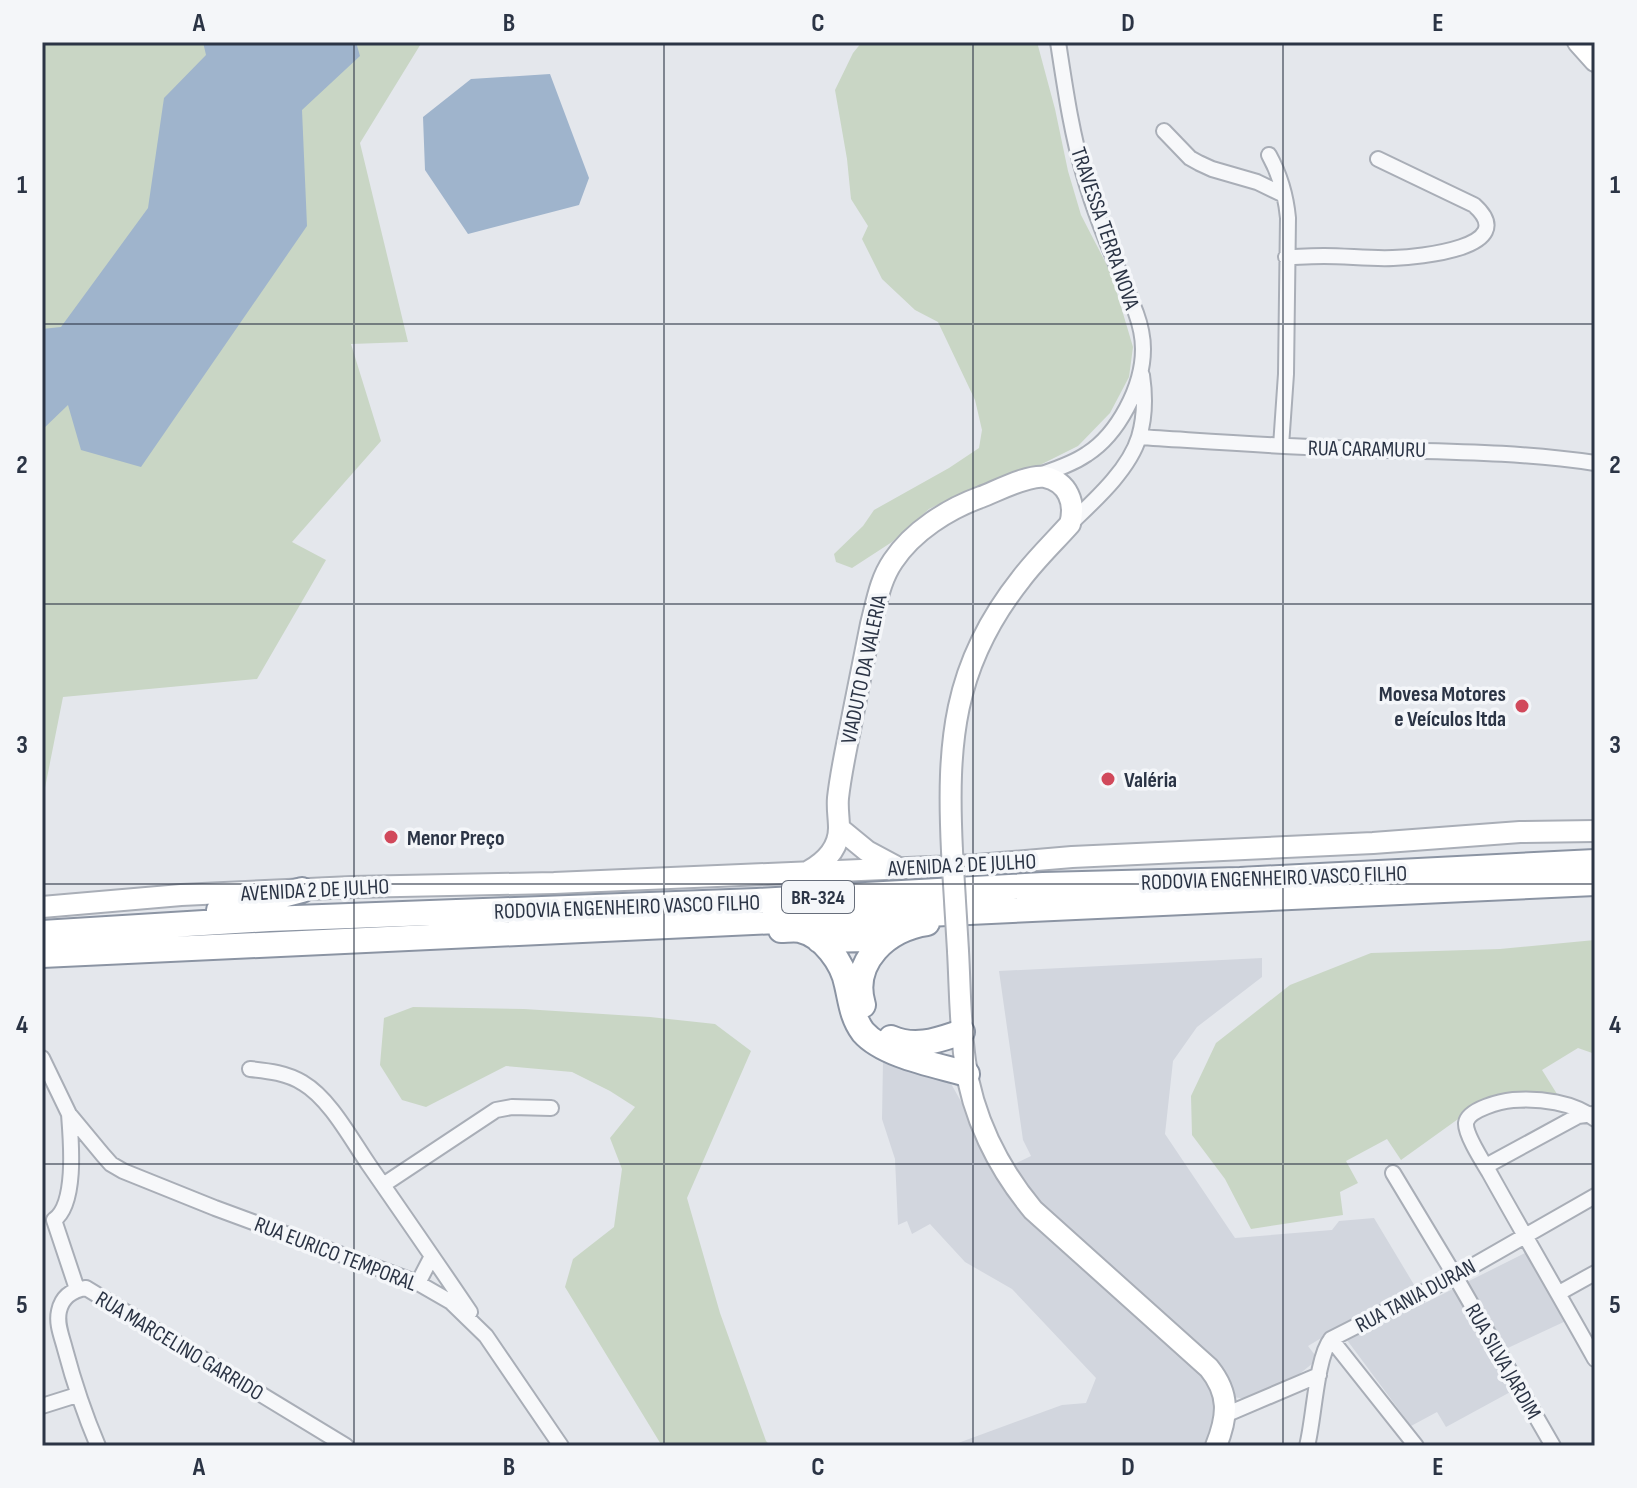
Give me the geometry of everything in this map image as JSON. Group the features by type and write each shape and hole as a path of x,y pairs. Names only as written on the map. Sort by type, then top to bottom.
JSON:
{"highway":[{"path":"1495,867 1595,848"},
{"name":"RODOVIA ENGENHEIRO VASCO FILHO","path":"42,933 269,919 757,901 1595,862"},
{"name":"RODOVIA ENGENHEIRO VASCO FILHO","path":"42,955 1595,883"},
{"path":"42,933 77,922 234,908 302,890"},
{"path":"819,940 890,936 923,923 999,920 1017,910"},
{"path":"700,924 720,930 800,930 819,940 839,962 851,1009 864,1033 888,1049 967,1074"},
{"path":"890,936 866,964 861,978 861,1000 870,1020 886,1035 908,1043 928,1042 962,1032"}],"main road":[{"path":"1578,42 1595,61"},
{"path":"1035,476 1056,481 1064,488 1073,504 1070,524 1022,577 988,627 965,680 952,743 950,810 967,1074 987,1136 1015,1189 1033,1210 1209,1368 1222,1388 1225,1415 1216,1446"},
{"name":"VIADUTO DA VALERIA","path":"809,871 823,863 838,838 838,797 863,661 881,583 894,559 914,537 946,513 1035,476"},
{"path":"839,828 867,851 899,867"},
{"name":"AVENIDA 2 DE JULHO","path":"42,907 181,895 977,865 1520,832 1595,831"}],"street":[{"name":"TRAVESSA TERRA NOVA","path":"1061,44 1072,125 1084,176 1136,313 1143,349 1141,366"},
{"path":"1164,131 1199,163 1257,182 1284,195"},
{"path":"1269,155 1284,195 1288,218 1286,374 1281,446"},
{"path":"1286,257 1394,258 1437,253 1474,242 1486,233 1486,218 1474,205 1378,159"},
{"path":"1070,524 1118,474 1139,437 1144,404 1141,366"},
{"path":"1035,476 1087,454 1111,432 1133,395 1141,366"},
{"name":"RUA CARAMURU","path":"1139,437 1281,446 1453,450 1595,463"},
{"name":"RUA EURICO TEMPORAL","path":"42,1058 69,1114 111,1164 215,1208 418,1283 451,1302 486,1336 561,1446"},
{"path":"250,1069 274,1071 303,1083 317,1093 486,1336"},
{"path":"1593,1115 1554,1102 1535,1100 1497,1103 1473,1113 1466,1124 1524,1236 1595,1359"},
{"path":"383,1185 496,1110 512,1107 551,1108"},
{"name":"RUA EURICO TEMPORAL","path":"48,1218 62,1213 70,1182 69,1114"},
{"path":"1486,1166 1578,1116 1593,1115"},
{"name":"RUA SILVA JARDIM","path":"1393,1173 1553,1446"},
{"name":"RUA TANIA DURAN","path":"1307,1446 1319,1375 1331,1339 1455,1276 1595,1196"},
{"path":"48,1218 77,1289"},
{"path":"418,1283 432,1256"},
{"path":"1559,1293 1595,1273"},
{"name":"RUA MARCELINO GARRIDO","path":"98,1446 77,1395 58,1324 59,1310 64,1300 77,1289 86,1288 346,1446"},
{"path":"1331,1339 1416,1446"},
{"path":"1225,1415 1319,1375"},
{"path":"42,1406 77,1395"}],"shaded area":[{"path":"1262,958 1262,977 1197,1027 1173,1061 1165,1134 1235,1238 1332,1230 1339,1221 1374,1218 1425,1303 1527,1252 1568,1320 1495,1354 1514,1390 1446,1427 1437,1412 1411,1426 1338,1328 1308,1346 1318,1359 1292,1380 1247,1399 1218,1395 1212,1446 950,1446 1062,1405 1086,1403 1096,1378 1012,1289 965,1262 930,1224 912,1234 907,1221 898,1225 895,1159 882,1119 883,1061 949,1080 996,1173 1031,1156 1023,1140 999,971"}],"green space":[{"path":"42,42 422,42 360,143 408,342 351,344 381,441 292,542 326,560 257,679 63,697 42,803"},
{"path":"862,42 1037,42 1081,215 1111,273 1133,347 1129,377 1110,413 1078,446 1032,469 962,493 929,509 892,542 852,568 836,562 834,554 863,526 874,510 979,448 982,430 975,400 938,322 915,310 882,279 862,239 868,226 851,199 835,90 853,53"},
{"path":"1595,940 1595,1054 1578,1048 1542,1070 1557,1094 1508,1093 1486,1099 1401,1160 1387,1139 1346,1161 1358,1183 1340,1192 1343,1215 1251,1229 1225,1179 1192,1135 1191,1096 1216,1043 1290,985 1371,953 1500,949"},
{"path":"413,1007 524,1009 715,1024 751,1051 687,1198 720,1313 766,1441 771,1446 662,1446 565,1287 573,1259 614,1227 622,1169 610,1138 635,1107 572,1072 506,1066 426,1107 402,1100 380,1065 384,1018"}],"water":[{"path":"203,42 356,42 360,56 302,110 307,226 141,467 81,450 68,405 42,430 42,329 61,327 148,208 164,98 206,55"},
{"path":"550,74 589,178 579,205 468,234 425,170 423,117 471,79"}],"place":[{"name":"Movesa Motores e Veículos ltda","path":"1522,706"},
{"name":"Valéria","path":"1108,779"},
{"name":"Menor Preço","path":"391,837"}]}
